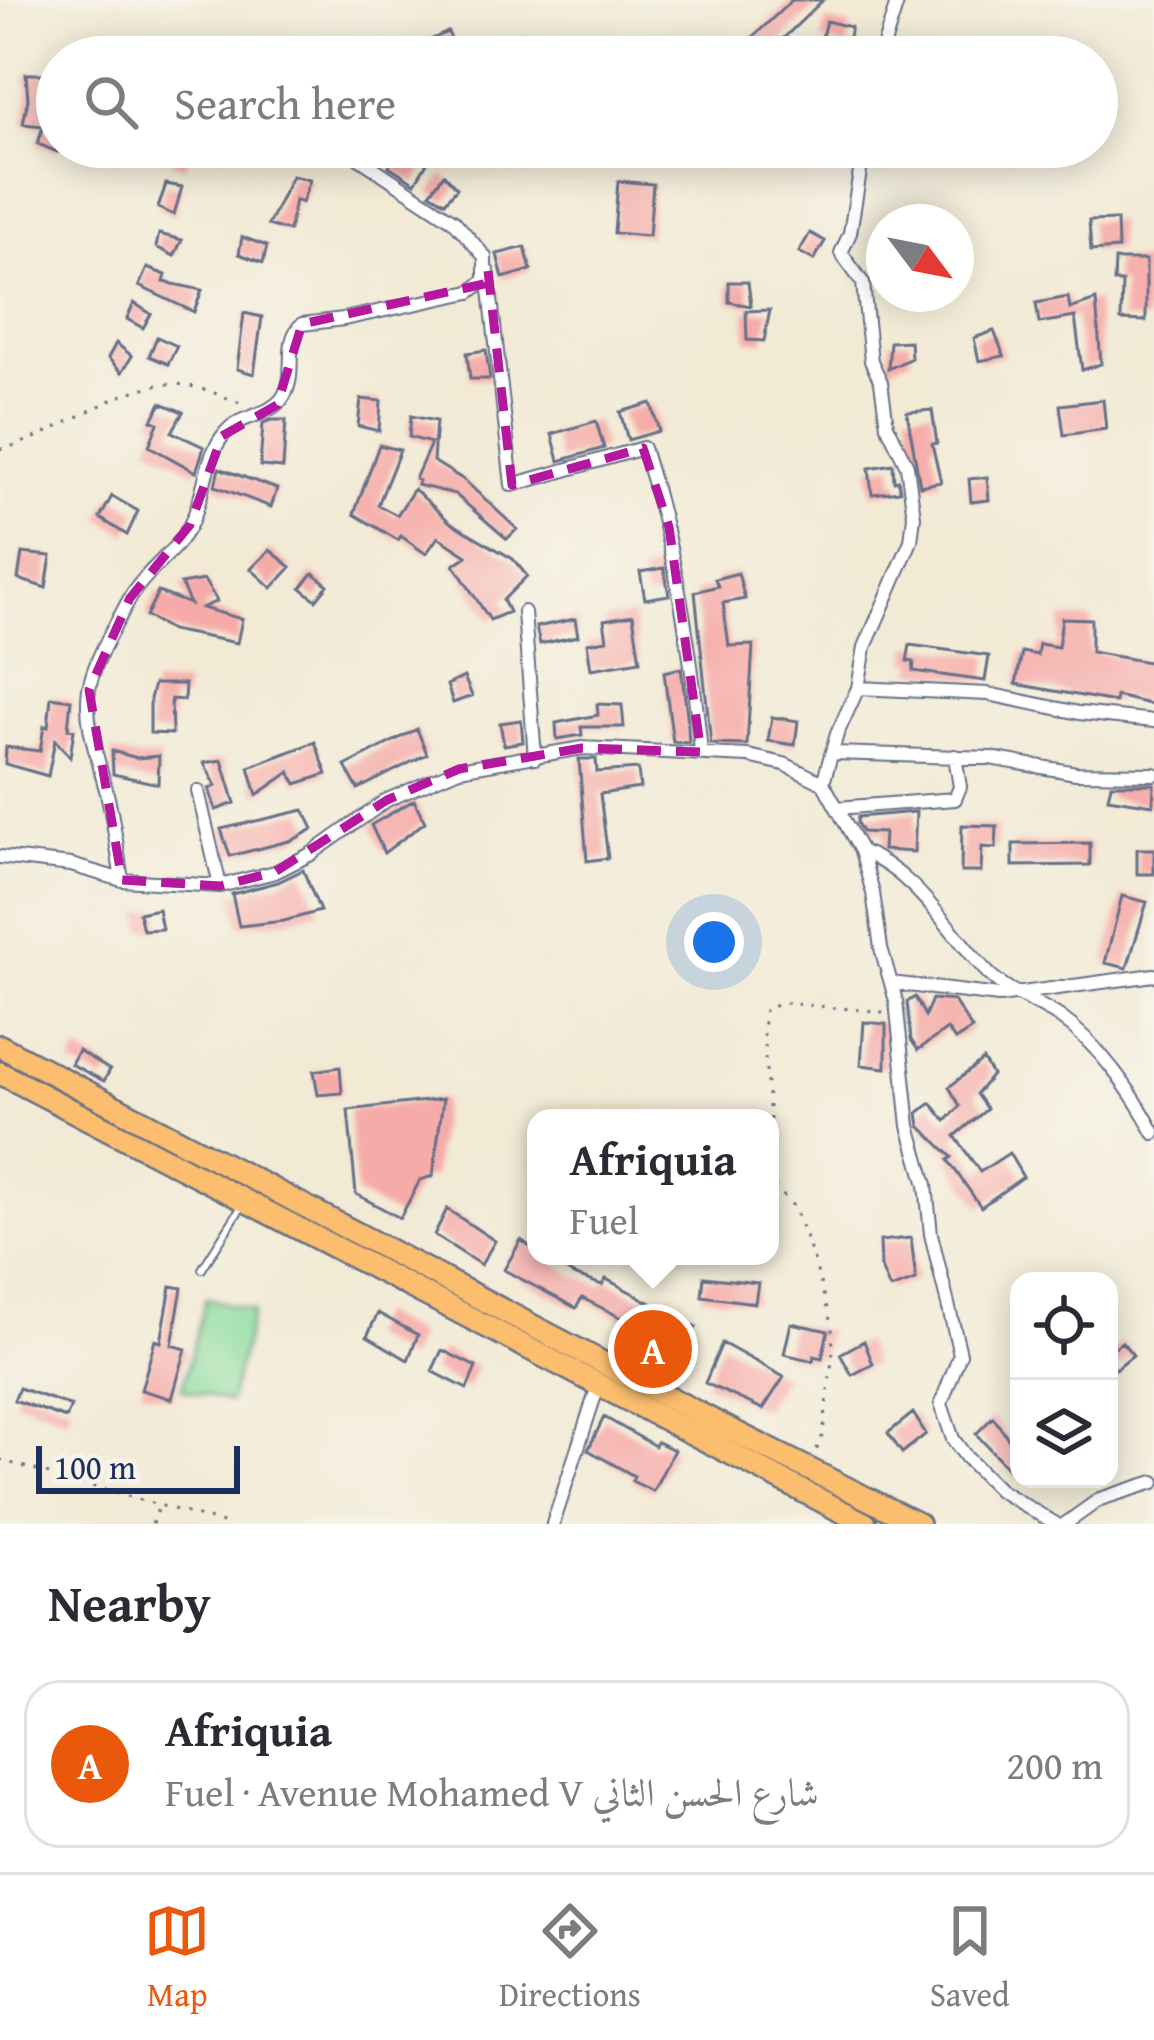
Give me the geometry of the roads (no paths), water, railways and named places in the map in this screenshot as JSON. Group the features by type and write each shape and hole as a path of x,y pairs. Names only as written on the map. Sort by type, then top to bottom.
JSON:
{"highway":[{"path":"0,1046 918,1524"},
{"path":"0,1072 866,1524"}],"street":[{"path":"887,36 898,0"},
{"path":"374,168 454,221 485,257 512,485 644,448 669,527 692,655 701,752"},
{"path":"823,783 837,734 858,688 865,647 903,564 914,516 907,466 887,425 881,382 871,361 863,283 841,253 850,233 861,168"},
{"path":"122,880 90,722 89,690 130,598 190,525 222,436 230,427 266,412 286,392 292,372 292,337 302,324 470,292 480,286 488,271"},
{"path":"524,612 535,758"},
{"path":"858,688 988,694 1154,721"},
{"path":"0,857 71,865 122,880 220,886 275,872 311,854 407,790 459,770 582,748 762,758 823,783 861,851 898,1013 909,1126 926,1185 931,1234 960,1354 941,1404 953,1439 999,1490 1060,1524 1100,1498 1154,1483"},
{"path":"834,753 955,756 1095,775 1154,774"},
{"path":"837,808 956,800 960,787 955,756"},
{"path":"198,790 220,886"},
{"path":"861,851 890,866 992,977 1064,1020 1138,1103 1154,1133"},
{"path":"890,983 968,995 1020,994 1154,975"},
{"path":"553,1524 598,1386"}],"lane":[{"path":"202,1269 244,1201"}],"place":[{"name":"Afriquia","path":"653,1349"}]}
